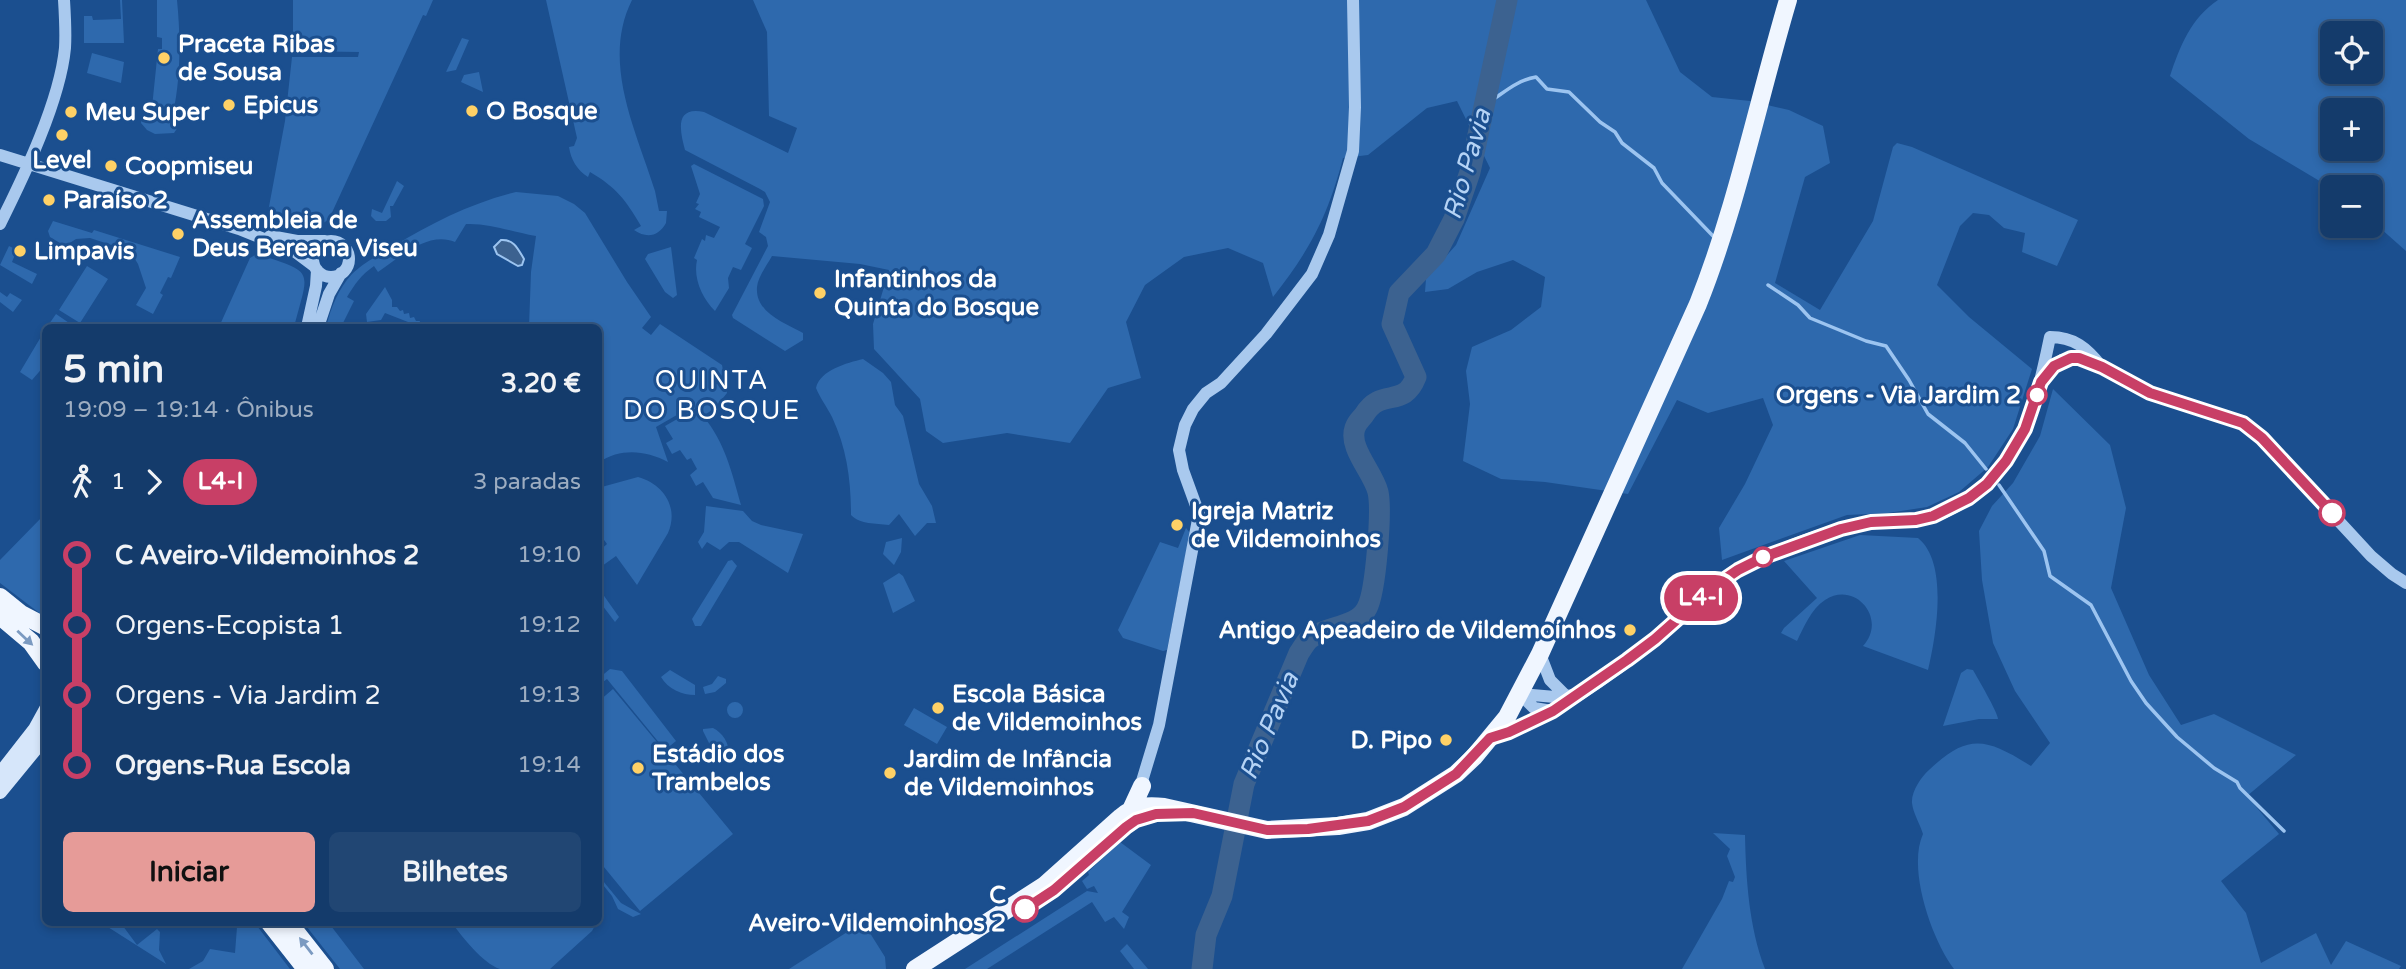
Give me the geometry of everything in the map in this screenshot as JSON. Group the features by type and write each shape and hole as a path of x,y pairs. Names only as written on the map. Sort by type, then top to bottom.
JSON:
{"main road":[{"path":"915,969 1045,885 1127,812 1151,806 1263,829 1308,829 1368,821 1404,807 1456,774 1490,738 1520,694 1540,654 1654,405 1716,258 1788,0"},
{"path":"0,597 20,614 42,626"},
{"path":"0,616 31,642 42,657"},
{"path":"0,774 42,716"},
{"path":"0,792 42,741"},
{"path":"1109,840 1142,786 1151,799 1193,813"},
{"path":"932,969 1054,890 1109,840 1136,820 1165,813 1193,813"},
{"path":"272,926 306,969"},
{"path":"291,926 325,969"}],"street":[{"path":"0,224 49,114 58,84 65,50 64,0"},
{"path":"1142,786 1159,726 1199,514 1183,470 1179,450 1185,425 1206,393 1221,383 1266,334 1312,274 1329,235 1353,151 1353,0"},
{"path":"0,155 239,229 294,251 326,276 342,273"},
{"path":"239,229 297,241 340,243 347,250 348,265 329,293 319,324"},
{"path":"308,324 316,286 315,251 327,241"},
{"path":"2050,337 2071,358"},
{"path":"2050,337 2066,337 2087,348 2102,367"},
{"path":"1490,738 1553,711 1655,639 1716,585 1738,570 1764,557 1841,529 1871,522 1924,519 1969,498 1987,484 2011,453 2029,419 2041,382 2050,337"},
{"path":"2041,382 2054,366 2071,358 2079,358 2150,393 2243,423 2262,438 2371,556 2406,583"},
{"path":"1540,654 1550,680 1571,696"},
{"path":"1520,694 1571,696"},
{"path":"1520,694 1534,708 1553,711"}],"shaded area":[{"path":"120,0 124,43 84,43 84,16 92,16 93,20 121,19"},
{"path":"157,0 177,0 179,63 170,125 178,127 174,133 155,134 141,123 142,116 151,117 158,49 162,49 162,38 157,37"},
{"path":"293,0 433,0 426,16 423,15 329,219 318,227 273,219 268,212 285,121 292,57 358,57 359,52 293,51"},
{"path":"546,0 632,0 623,24 621,72 631,120 659,211 667,211 666,223 652,235 644,235 634,230 641,226 620,195 590,172 588,177 573,160 569,147 574,146 577,138"},
{"path":"753,0 1646,0 1680,72 1712,97 1750,101 1789,110 1823,126 1830,163 1805,177 1775,283 1820,310 1873,221 1893,147 1897,143 1912,147 2078,220 2057,266 2022,252 2025,233 2004,228 1989,215 1973,213 1960,226 1937,285 1969,317 2032,369 2013,429 1988,467 1959,492 1927,507 1847,515 1722,560 1719,528 1745,484 1773,425 1763,398 1708,413 1677,400 1628,494 1545,482 1501,479 1463,461 1470,404 1466,371 1472,347 1511,330 1541,307 1545,277 1513,260 1477,272 1448,289 1425,292 1426,279 1456,245 1490,168 1457,101 1427,108 1368,155 1343,158 1331,198 1316,232 1273,297 1263,263 1228,248 1184,257 1145,285 1126,322 1141,378 1108,388 1070,443 1007,433 943,443 926,431 920,399 874,349 873,324 889,270 860,264 772,256 759,279 758,296 761,304 772,316 803,333 803,340 785,351 733,318 732,315 768,246 766,237 759,232 770,202 765,192 685,150 681,122 683,116 688,113 704,112 788,153 797,128 769,116 767,32"},
{"path":"2218,0 2406,0 2406,251 2383,231 2383,175 2320,175 2320,181 2249,139 2170,76 2188,34 2201,15"},
{"path":"462,38 469,40 456,70 446,72"},
{"path":"92,53 124,62 121,83 87,73"},
{"path":"479,72 483,92 461,82 464,75"},
{"path":"694,164 763,199 764,206 745,244 752,248 741,270 733,267 728,278 729,288 715,311 700,287 696,274 697,260 694,258 702,239 705,241 706,235 714,238 720,227 699,217 701,212 695,209 699,204 696,203 700,194 691,166"},
{"path":"397,181 404,186 393,206 390,206 391,217 386,221 376,221 371,216 372,209 382,213"},
{"path":"516,192 558,196 574,204 585,213 651,317 642,328 651,335 660,324 722,365 727,393 715,408 703,416 722,447 741,505 713,498 703,482 696,486 690,475 697,469 691,458 687,460 680,450 672,454 666,443 673,439 665,426 693,410 682,412 656,427 668,462 633,452 616,454 602,460 602,324 529,324 531,272 536,236 492,226 466,224 455,242 435,240 415,247 378,272 374,266 365,273 347,297 354,301 342,324 327,324 339,292 361,266 437,222 483,202"},
{"path":"53,221 92,233 94,230 180,257 171,278 168,277 160,293 163,295 153,314 136,305 146,288 138,264 130,251 90,238 76,239 65,246 50,237 48,231"},
{"path":"501,240 515,245 524,259 522,265 518,266 497,254 494,247"},
{"path":"9,246 17,250 12,262 37,274 32,284 0,265"},
{"path":"671,247 677,295 673,298 665,292 645,259 648,254"},
{"path":"257,254 299,270 304,283 295,324 220,324 250,258"},
{"path":"87,266 108,279 80,323 59,310"},
{"path":"385,287 392,300 392,307 403,310 404,314 409,313 410,318 414,317 416,321 420,321 419,324 407,324 408,322 385,313 381,320 367,322 366,314"},
{"path":"0,292 7,297 10,293 22,300 13,312 0,302"},
{"path":"56,314 71,324 49,324"},
{"path":"42,335 42,368 32,380 20,372"},
{"path":"863,359 891,382 895,405 903,416 919,484 932,506 936,523 927,523 915,536 899,514 889,525 864,522 851,515 845,453 832,417 816,388 828,372"},
{"path":"2053,389 2110,445 2126,508 2111,588 2149,675 2181,725 2214,714 2296,755 2247,796 2279,834 2221,881 2246,913 2261,963 2316,933 2331,965 2346,941 2401,966 2399,969 1954,969 1946,956 1930,923 1920,884 1919,849 1923,834 1913,807 1915,790 1926,773 1943,758 1967,745 1990,745 2031,766 2050,743 2015,691 1993,643 1982,580 1979,531 1992,506 2013,483 2040,436"},
{"path":"638,477 662,491 670,506 672,515 668,533 637,585 616,556 602,566 602,548 607,544 602,537 602,487"},
{"path":"706,506 743,511 752,521 761,525 803,534 788,573 739,542 729,542 720,550 707,542 702,549 698,542 704,532"},
{"path":"42,517 42,615 0,583 0,560"},
{"path":"1186,528 1190,533 1167,650 1123,638 1118,630 1160,542 1178,548"},
{"path":"1860,535 1918,538 1928,549 1934,564 1938,601 1928,670 1863,646 1870,635 1870,614 1865,605 1847,595 1836,595 1820,604 1808,619 1797,641 1781,633 1817,598 1784,561"},
{"path":"902,538 901,552 894,565 883,554 886,542"},
{"path":"732,560 737,566 701,626 695,626 692,619 728,561"},
{"path":"899,573 915,601 893,613 883,583"},
{"path":"602,593 619,617 615,622 602,605"},
{"path":"610,669 622,671 676,741 665,750 607,679 602,683 602,676"},
{"path":"1967,669 1973,670 1998,719 1979,719 1943,726 1961,673"},
{"path":"670,670 695,685 695,695 685,694 667,685 661,677"},
{"path":"718,676 726,679 726,683 715,692 705,694 703,687 712,684"},
{"name":"Estádio dos Trambelos","path":"613,689 733,834 640,911 602,865 602,698"},
{"path":"735,702 741,704 741,716 735,718 729,716 727,710 729,704"},
{"path":"914,708 947,727 937,744 904,725"},
{"path":"713,728 725,739 728,746 729,754 723,759 714,753 703,731"},
{"path":"1713,833 1745,835 1749,903 1755,937 1765,969 1682,969 1722,899 1729,881 1733,882 1735,877 1727,856 1730,849"},
{"path":"1120,842 1151,865 1122,912 1129,917 1124,929 1114,917 1105,922 1092,902 987,969 965,969 1087,891 1098,893 1094,886 1087,889 1082,881"},
{"path":"602,880 621,903 641,914 633,917 618,909"},
{"path":"863,922 885,957 886,969 789,969"},
{"path":"106,926 123,926 137,945 157,929 160,932 159,950 166,964"},
{"path":"257,926 290,969 189,969 203,961 210,949 235,953 237,927"},
{"path":"306,926 331,926 364,969 340,969"},
{"path":"454,926 595,926 550,969 500,969 473,949"},
{"path":"1127,944 1148,969 1134,969 1120,951"}],"waterway":[{"name":"Rio Pavia","path":"1202,969 1206,935 1222,896 1244,784 1299,653 1312,637 1357,619 1367,608 1370,599 1377,550 1379,501 1375,484 1355,444 1355,428 1371,406 1378,401 1405,393 1416,377 1392,324 1399,293 1436,254 1454,219 1470,172 1507,0"},
{"path":"1484,105 1515,85 1536,77 1547,89 1569,92 1600,122 1615,132 1622,143 1654,168 1662,183 1713,236"},
{"path":"1768,285 1798,305 1810,318 1866,341 1886,346 1928,414 1965,443 1986,469"},
{"path":"1999,485 2044,551 2050,576 2091,605 2131,681 2146,703 2177,737 2214,768 2237,782 2284,831"}],"bus line":[{"name":"L4-I","path":"1025,909 1054,890 1126,827 1136,820 1156,814 1193,813 1267,830 1295,830 1368,821 1404,807 1456,774 1490,738 1528,724 1568,702 1655,639 1716,585 1738,570 1764,557 1841,529 1871,522 1898,522 1933,516 1969,498 1987,484 2006,461 2025,429 2041,382 2062,360 2079,358 2150,393 2243,423 2262,438 2332,513"}],"place":[{"name":"Praceta Ribas de Sousa","path":"164,58"},
{"name":"Epicus","path":"229,105"},
{"name":"O Bosque","path":"472,111"},
{"name":"Meu Super","path":"71,112"},
{"name":"Level","path":"62,135"},
{"name":"Coopmiseu","path":"111,166"},
{"name":"Paraíso 2","path":"49,200"},
{"name":"Assembleia de Deus Bereana Viseu","path":"178,234"},
{"name":"Limpavis","path":"20,251"},
{"name":"Infantinhos da Quinta do Bosque","path":"820,293"},
{"name":"Orgens - Via Jardim 2","path":"2037,395"},
{"name":"Igreja Matriz de Vildemoinhos","path":"1177,525"},
{"name":"Antigo Apeadeiro de Vildemoínhos","path":"1630,630"},
{"name":"Escola Básica de Vildemoinhos","path":"938,708"},
{"name":"D. Pipo","path":"1446,740"},
{"name":"Estádio dos Trambelos","path":"638,768"},
{"name":"Jardim de Infância de Vildemoinhos","path":"890,773"},
{"name":"C Aveiro-Vildemoinhos 2","path":"1025,909"}],"district":[{"name":"QUINTA DO BOSQUE","path":"712,395"}]}
